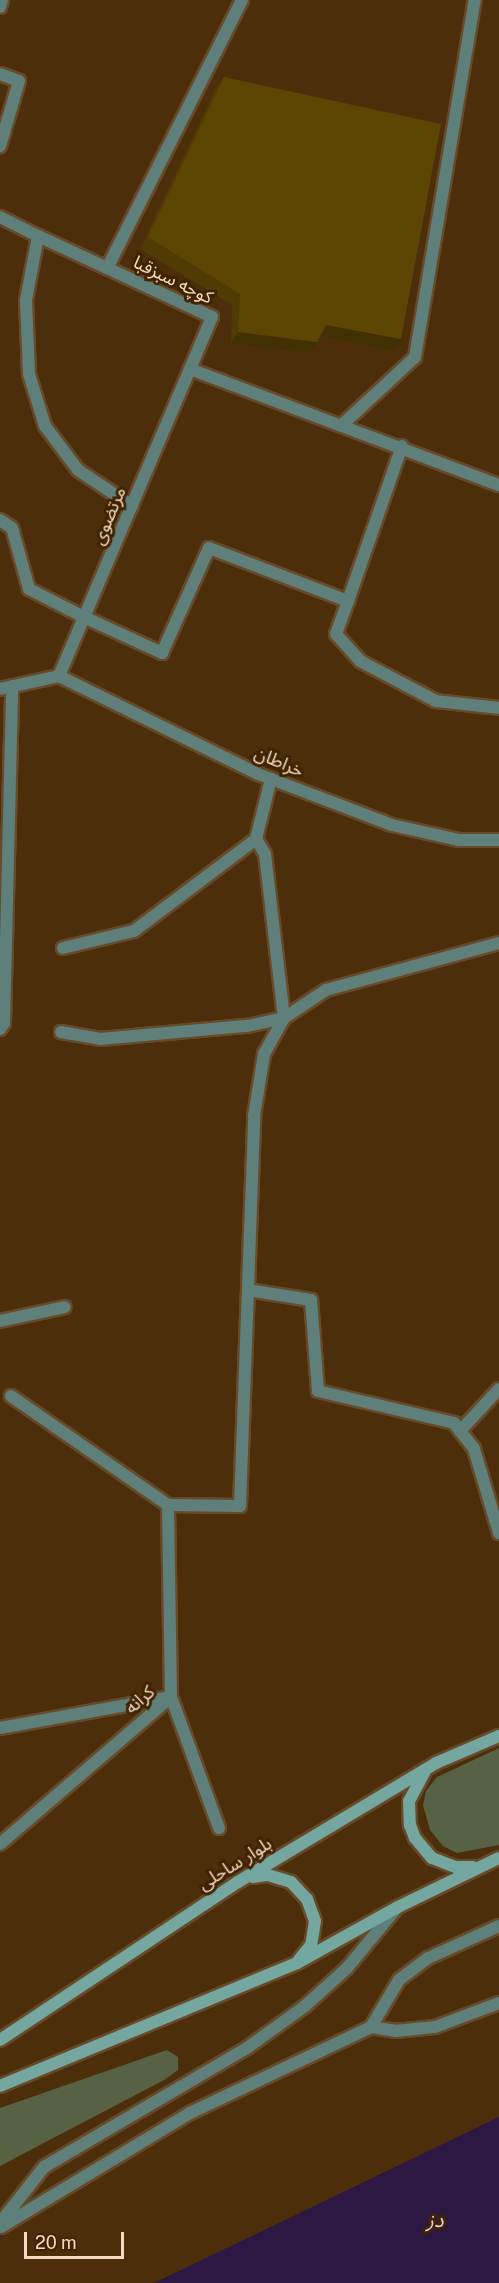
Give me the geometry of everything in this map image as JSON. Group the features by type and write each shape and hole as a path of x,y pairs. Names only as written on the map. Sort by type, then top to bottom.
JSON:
{"main road":[{"name":"بلوار ساحلی","path":"0,2040 245,1878 436,1763 499,1736"},
{"path":"436,1763 411,1792 410,1825 423,1850 432,1858 456,1867 477,1867"},
{"path":"0,2086 297,1964 398,1907 499,1858"},
{"path":"245,1878 268,1875 283,1879 307,1899 315,1921 311,1945 297,1964"}],"street":[{"path":"0,7 2,0"},
{"name":"کوچه سبزقبا","path":"190,369 212,318 108,268 242,0"},
{"path":"343,424 415,357 475,0"},
{"path":"0,74 19,81 0,146"},
{"path":"0,218 108,268"},
{"path":"38,236 26,300 29,375 45,426 78,470 132,506"},
{"path":"190,369 402,446 499,485"},
{"name":"مرتضوی","path":"59,676 86,618 190,369"},
{"path":"402,446 336,634 360,661 436,701 499,708"},
{"path":"0,520 12,528 29,589 86,618 162,652 209,548 348,601"},
{"path":"0,1029 4,1023 6,688 59,676"},
{"name":"خراطان","path":"59,676 272,779 392,825 459,840 499,840"},
{"path":"63,948 134,931 256,839 272,779"},
{"path":"12,1396 168,1505 240,1506 254,1116 264,1054 284,1018 265,854 256,839"},
{"path":"61,1032 100,1040 247,1026 284,1018 326,990 499,943"},
{"path":"248,1290 311,1300 318,1390 454,1423 474,1449 499,1533"},
{"path":"0,1321 65,1306"},
{"path":"460,1431 499,1389"},
{"path":"168,1505 171,1697 219,1828"},
{"name":"کرانه","path":"0,1728 171,1697"},
{"name":"کرانه","path":"0,1844 171,1697"},
{"path":"0,2225 44,2167 247,2048 305,2006 346,1968 398,1907"},
{"path":"0,2225 190,2113 371,2027 399,1980 428,1958 499,1926"},
{"path":"371,2027 395,2031 435,2027 499,2002"}],"green space":[{"path":"499,1748 499,1845 457,1853 443,1846 430,1830 423,1805 426,1791 437,1777"},
{"path":"167,2050 178,2057 178,2070 164,2080 0,2166 0,2108"}],"water":[{"name":"دز","path":"499,2117 499,2283 154,2283"}],"building":[{"path":"224,77 441,124 401,339 326,325 317,342 238,332 240,294 148,237"}]}
